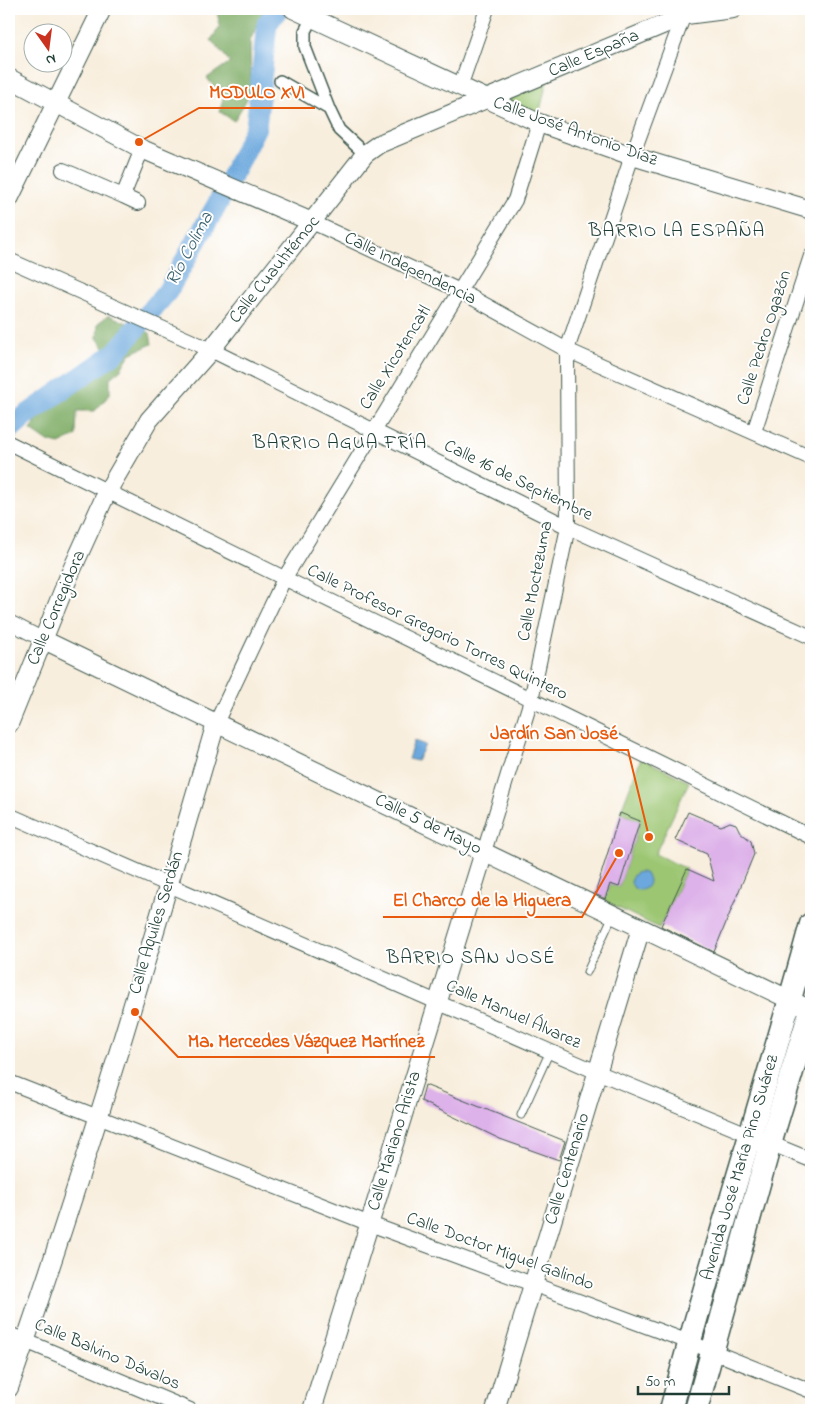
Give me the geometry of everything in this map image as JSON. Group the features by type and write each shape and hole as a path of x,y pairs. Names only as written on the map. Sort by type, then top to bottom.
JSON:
{"main road":[{"name":"Avenida José María Pino Suárez","path":"696,1410 713,1352 791,1000 811,924"},
{"name":"Avenida José María Pino Suárez","path":"671,1410 689,1342 761,1140 811,1010"}],"street":[{"path":"9,199 102,9"},
{"path":"460,87 487,9"},
{"name":"Calle España","path":"486,99 686,12 733,9"},
{"name":"Calle Moctezuma","path":"531,700 568,527 567,350 632,156 686,12"},
{"path":"303,13 306,47 329,109 339,130 365,154"},
{"name":"Calle José Antonio Díaz","path":"303,13 539,123 632,156 811,210"},
{"name":"Calle Independencia","path":"9,78 41,93 55,103 142,149 312,222 460,291 567,350 811,458"},
{"path":"280,81 329,109"},
{"name":"Calle Cuauhtémoc","path":"107,492 149,420 210,350 365,154 379,144 486,99"},
{"name":"Calle Xicotencatl","path":"284,579 515,200 539,123"},
{"path":"123,196 142,149"},
{"path":"63,170 138,202"},
{"name":"Calle Pedro Ogazón","path":"754,432 811,256"},
{"name":"Calle 16 de Septiembre","path":"9,260 98,298 210,350 568,527 811,637"},
{"name":"Calle Profesor Gregorio Torres Quintero","path":"9,443 811,837"},
{"name":"Calle Corregidora","path":"9,724 69,576 107,492"},
{"name":"Calle Aquiles Serdán","path":"9,1388 98,1117 169,885 216,722 284,579"},
{"path":"9,622 44,640"},
{"name":"Calle 5 de Mayo","path":"44,640 811,1010"},
{"name":"Calle Mariano Arista","path":"312,1410 531,700"},
{"name":"Calle Manuel Álvarez","path":"9,815 597,1072 811,1160"},
{"name":"Calle Centenario","path":"495,1410 641,928"},
{"name":"Calle Doctor Miguel Galindo","path":"9,1082 370,1224 689,1342 811,1391"},
{"name":"Calle Balvino Dávalos","path":"9,1334 26,1340 164,1405 190,1410"}],"lane":[{"path":"587,972 613,915"},
{"path":"521,1115 550,1051"}],"green space":[{"path":"229,9 262,9 263,11 250,41 251,92 234,121 220,112 223,98 207,78 230,62 211,40 220,26 217,12"},
{"path":"547,81 539,115 500,101"},
{"path":"109,315 150,333 152,344 130,354 121,369 110,378 110,394 95,411 77,411 76,436 59,444 47,441 31,430 41,411 59,386 86,377 92,362 107,352 97,338 98,323"},
{"path":"641,758 689,782 655,854 687,869 659,928 604,901 610,884 619,887 640,821 620,813","holes":["642,872 647,876 638,890 633,887"]}],"water":[{"path":"414,741 425,745 417,761 408,759"},
{"path":"640,872 646,875 649,881 646,887 640,890 634,887 631,881 634,875"}],"building":[{"path":"688,812 721,826 730,822 736,824 740,832 751,841 754,854 714,952 661,926 687,869 714,881 707,854 675,840"},
{"path":"620,813 640,821 619,887 610,884 605,899 595,894"},
{"path":"425,1085 565,1141 559,1160 500,1139 421,1101"}],"waterway":[{"name":"Río Colima","path":"9,430 25,416 115,353 167,292 218,203 256,127 267,24 278,9"}],"place":[{"name":"MODULO XVI","path":"139,142"},
{"name":"Jardín San José","path":"649,837"},
{"name":"El Charco de la Higuera","path":"619,853"},
{"name":"Ma. Mercedes Vázquez Martínez","path":"135,1012"}],"district":[{"name":"BARRIO LA ESPAÑA","path":"677,231"},
{"name":"BARRIO AGUA FRÍA","path":"340,443"},
{"name":"BARRIO SAN JOSÉ","path":"471,958"}]}
